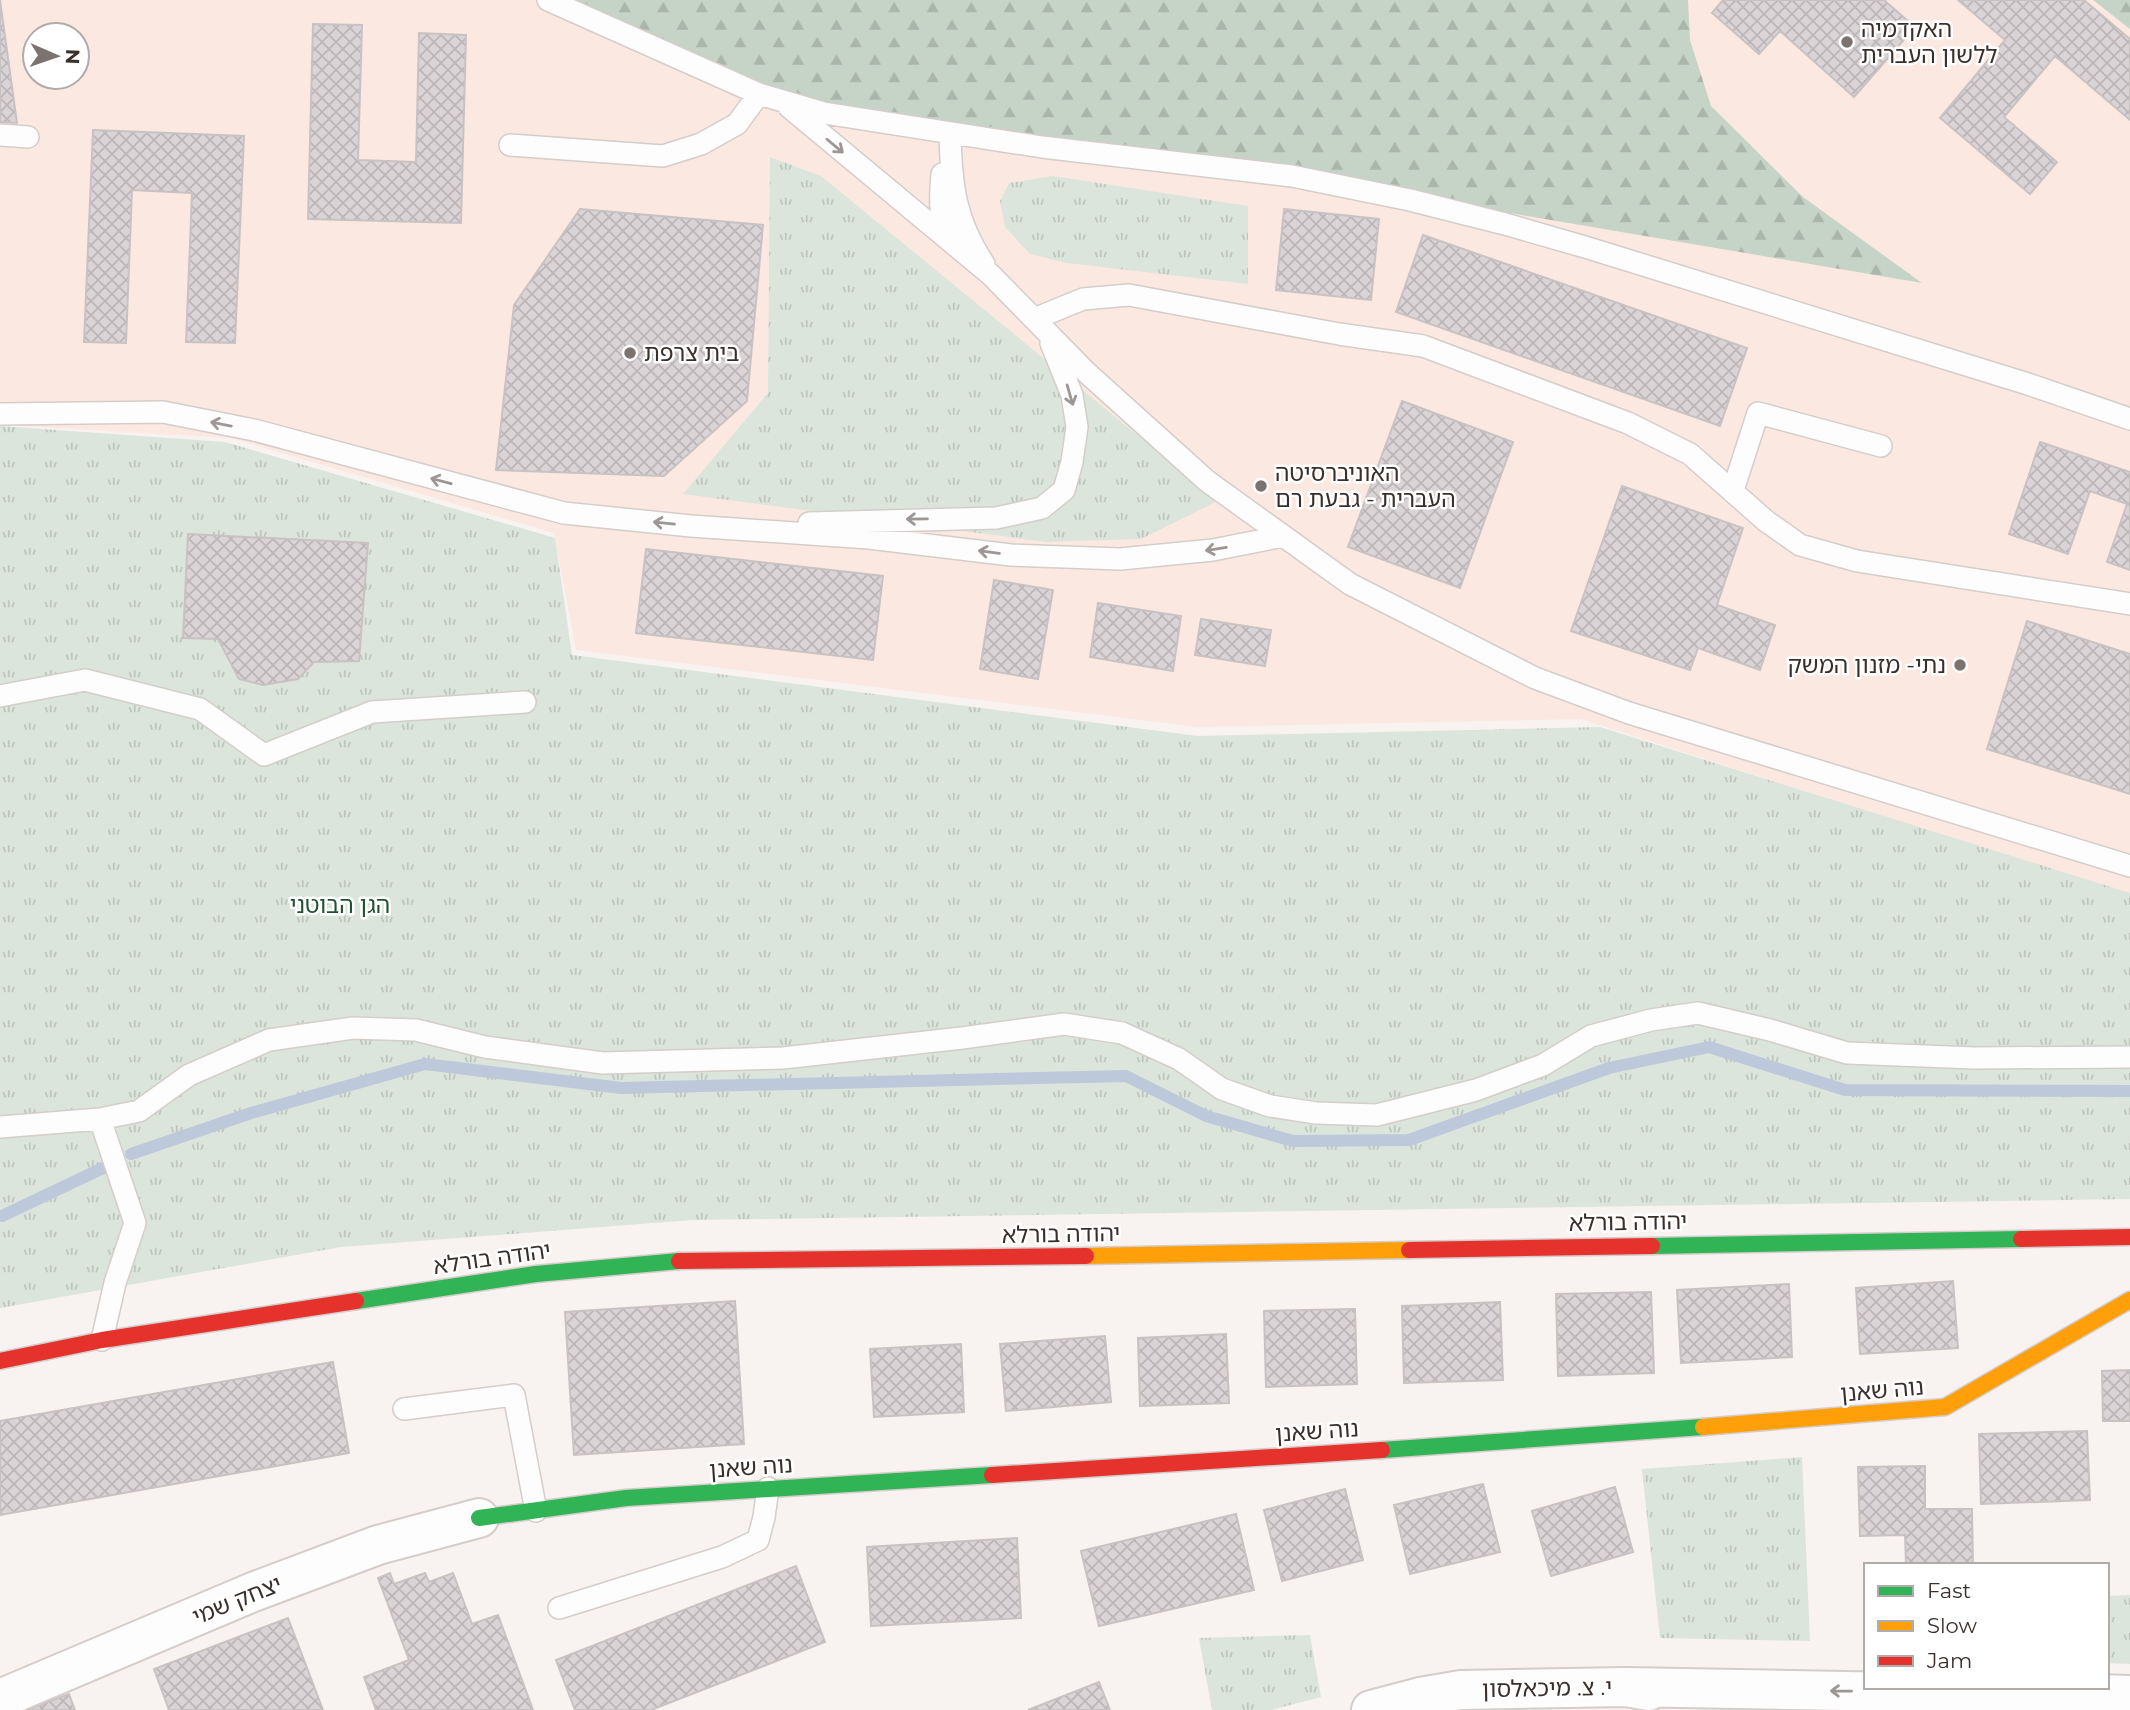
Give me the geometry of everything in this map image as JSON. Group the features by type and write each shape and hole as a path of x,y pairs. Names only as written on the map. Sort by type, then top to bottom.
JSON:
{"street":[{"name":"יהודה בורלא","path":"0,1361 102,1340 536,1274 678,1261 1114,1256 2130,1237"},
{"name":"נוה שאנן","path":"479,1518 626,1498 1626,1434 1945,1407 2130,1300"},
{"name":"יצחק שמי","path":"0,1699 253,1592 379,1545 479,1518"},
{"path":"1626,1687 2130,1695"},
{"name":"י. צ. מיכאלסון","path":"1371,1710 1461,1690 1626,1687 1649,1690 1669,1700 1675,1710"},
{"path":"1922,1710 1958,1698 2007,1694"}],"lane":[{"path":"548,0 759,94 824,113 950,134 1292,176 1410,200 1505,223 1585,247 2016,380 2130,419"},
{"path":"510,145 663,156 701,144 737,124 759,94"},
{"path":"783,102 992,275 1086,372 1207,481 1350,584 1535,678 1629,713 2130,866"},
{"path":"950,134 942,175 940,205 949,236 961,252"},
{"path":"950,134 951,178 956,206 965,232 992,275"},
{"path":"0,135 28,137"},
{"path":"1040,325 1083,299 1129,295 1339,334 1423,346 1628,423 1690,454 1766,521 1800,545 1857,561 2130,604"},
{"path":"732,528 842,521 996,518 1042,509 1064,490 1072,463 1077,427 1072,395 1040,325"},
{"path":"0,414 163,412 254,430 564,513 869,538 1011,555 1120,559 1213,550 1283,536"},
{"path":"1733,490 1758,413 1881,446"},
{"path":"0,696 85,680 200,709 264,755 372,712 525,702"},
{"path":"0,1127 100,1119 139,1111 190,1075 269,1040 353,1028 416,1030 485,1047 603,1063 783,1058 1064,1024 1122,1033 1179,1059 1222,1089 1270,1106 1316,1113 1377,1115 1476,1090 1543,1065 1591,1036 1651,1020 1698,1013 1770,1030 1847,1053 1974,1058 2130,1057"},
{"path":"100,1119 135,1223 115,1283 102,1340"},
{"path":"404,1409 514,1395 536,1511"},
{"path":"559,1608 722,1557 758,1540 768,1488"}],"shaded area":[{"name":"האוניברסיטה העברית - גבעת רם","path":"0,0 2130,0 2130,896 1581,719 1198,727 576,650 554,533 231,438 0,425"}],"green space":[{"path":"548,0 1688,0 1690,40 1711,106 1803,197 1922,283 1292,176 759,94"},
{"path":"2093,0 2130,0 2130,29"},
{"path":"770,157 821,176 1218,501 1141,539 1046,542 683,494 768,393"},
{"path":"1053,176 1248,206 1248,284 1067,263 1030,254 1005,227 1000,201 1009,183"},
{"name":"הגן הבוטני","path":"0,426 225,442 555,538 572,655 1198,736 1600,727 2130,893 2130,1199 692,1220 341,1247 0,1308"},
{"path":"1802,1457 1810,1641 1660,1638 1642,1469"},
{"path":"2130,1595 2130,1664 2109,1663 2109,1596"},
{"path":"1310,1635 1321,1697 1271,1710 1212,1710 1199,1638"}],"building":[{"path":"0,0 17,123 0,122"},
{"name":"האקדמיה ללשון העברית","path":"1723,0 1884,0 1915,27 1854,97 1780,31 1759,54 1712,13"},
{"name":"האקדמיה ללשון העברית","path":"1958,0 2084,0 2130,39 2130,120 2055,56 2004,117 2057,162 2030,194 1940,118 2005,40"},
{"path":"313,24 362,25 358,160 416,162 419,33 466,35 461,223 308,219"},
{"path":"93,130 244,136 235,343 186,342 192,193 132,190 126,343 84,342"},
{"name":"בית צרפת","path":"580,209 763,225 747,401 664,476 496,470 514,305"},
{"path":"1284,209 1379,219 1371,300 1276,290"},
{"path":"1423,235 1747,348 1720,426 1396,312"},
{"path":"1402,401 1513,442 1460,588 1348,547"},
{"path":"2040,442 2130,472 2130,570 2107,562 2127,504 2090,491 2068,554 2009,534"},
{"path":"1622,486 1743,528 1717,605 1775,625 1760,670 1698,648 1690,670 1571,631"},
{"path":"188,534 368,543 359,661 314,662 298,679 263,685 239,679 218,639 183,638"},
{"path":"646,549 883,576 873,660 636,633"},
{"path":"994,580 1053,590 1038,679 980,669"},
{"path":"1098,603 1181,616 1173,671 1090,657"},
{"path":"1201,619 1271,630 1265,666 1195,655"},
{"path":"2027,621 2130,654 2130,794 1987,749"},
{"path":"1953,1281 1958,1348 1860,1354 1856,1288"},
{"path":"1789,1284 1792,1357 1681,1363 1677,1290"},
{"path":"1651,1292 1654,1373 1558,1376 1556,1294"},
{"path":"735,1301 744,1444 574,1455 565,1312"},
{"path":"1500,1302 1503,1380 1404,1383 1402,1306"},
{"path":"1355,1309 1357,1384 1266,1387 1264,1311"},
{"path":"1226,1334 1229,1403 1140,1406 1138,1338"},
{"path":"1105,1336 1111,1402 1006,1411 1000,1344"},
{"path":"961,1344 964,1412 874,1417 870,1349"},
{"path":"333,1362 349,1453 0,1515 0,1421"},
{"path":"2130,1370 2130,1421 2103,1421 2102,1371"},
{"path":"2087,1431 2090,1500 1981,1504 1979,1434"},
{"path":"1925,1466 1925,1509 1972,1509 1973,1563 1906,1563 1905,1535 1860,1536 1858,1467"},
{"path":"1483,1484 1500,1552 1410,1574 1394,1505"},
{"path":"1615,1487 1633,1552 1551,1576 1532,1511"},
{"path":"1345,1489 1363,1560 1282,1581 1264,1510"},
{"path":"1236,1514 1254,1590 1099,1626 1081,1551"},
{"path":"1017,1538 1021,1618 871,1626 867,1547"},
{"path":"796,1566 825,1642 651,1710 575,1710 556,1660"},
{"path":"390,1573 394,1584 425,1573 429,1582 453,1573 472,1624 498,1615 533,1710 376,1710 364,1677 409,1660 378,1578"},
{"path":"288,1618 323,1710 169,1710 154,1669"},
{"path":"1099,1682 1110,1710 1028,1710"},
{"path":"69,1694 75,1710 27,1710"}],"waterway":[{"path":"131,1154 251,1113 425,1064 621,1088 1126,1076 1206,1116 1293,1141 1409,1140 1609,1068 1709,1047 1845,1090 2130,1091"},
{"path":"2,1216 103,1168"}],"traffic: fast":[{"path":"1652,1246 2021,1239"},
{"path":"356,1301 536,1274 679,1261"},
{"path":"1382,1450 1703,1427"},
{"path":"479,1518 626,1498 992,1475"}],"traffic: slow":[{"path":"1086,1256 1409,1250"},
{"path":"1703,1427 1945,1407 2130,1300"}],"traffic: jam":[{"path":"2021,1239 2130,1237"},
{"path":"1409,1250 1652,1246"},
{"path":"679,1261 1086,1256"},
{"path":"0,1361 102,1340 356,1301"},
{"path":"992,1475 1382,1450"}],"place":[{"name":"האקדמיה ללשון העברית","path":"1847,42"},
{"name":"בית צרפת","path":"630,353"},
{"name":"האוניברסיטה העברית - גבעת רם","path":"1261,486"},
{"name":"נתי- מזנון המשק","path":"1960,665"}]}
